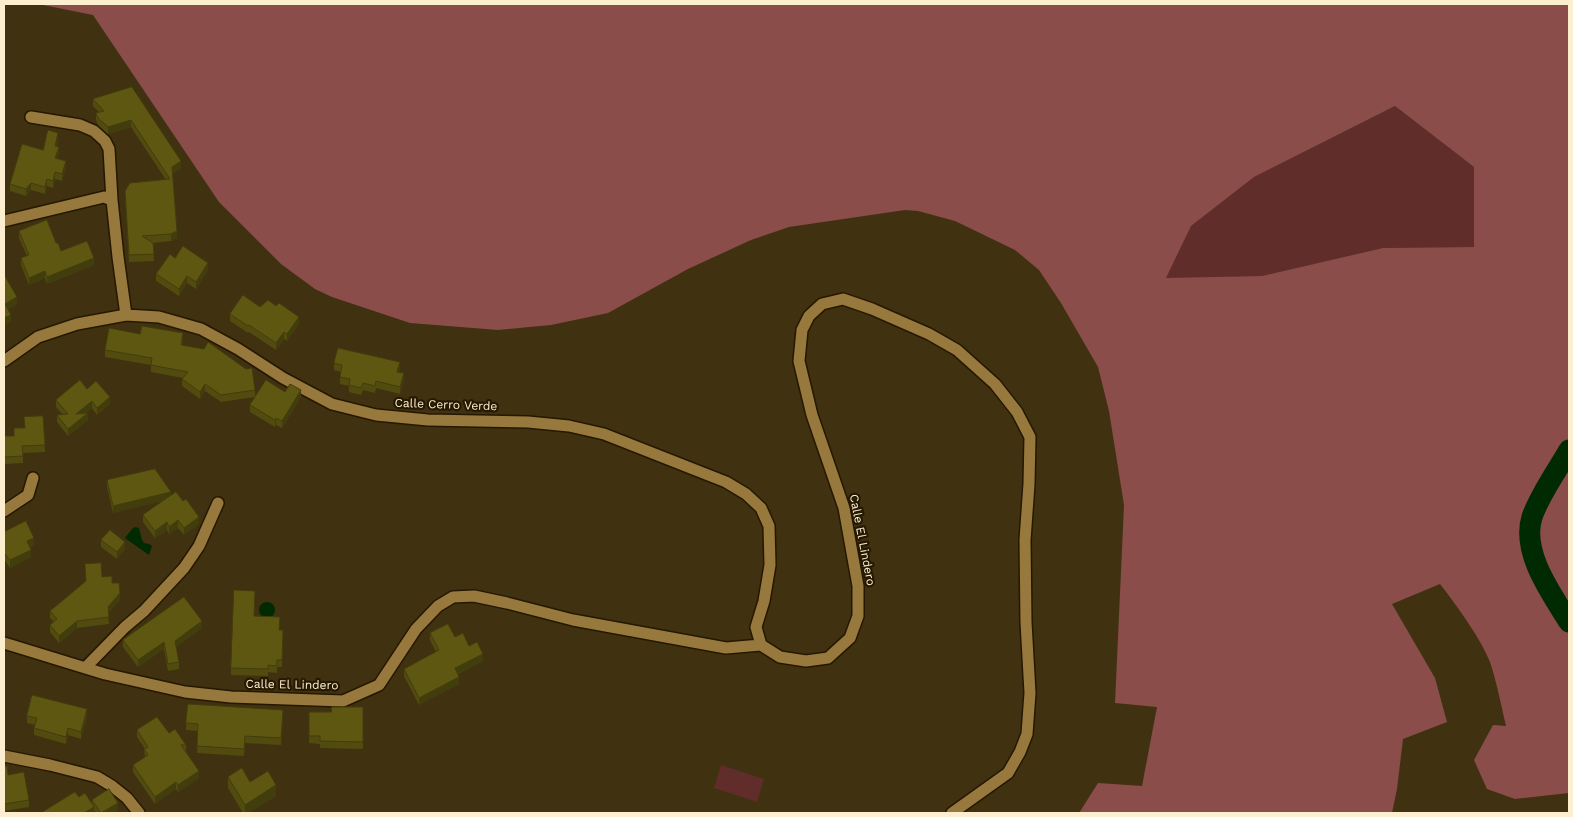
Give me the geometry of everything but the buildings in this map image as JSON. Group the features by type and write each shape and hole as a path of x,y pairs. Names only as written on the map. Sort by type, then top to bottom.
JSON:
{"street":[{"path":"31,117 80,124 94,131 105,141 109,149 112,200 126,314"},
{"path":"4,222 104,197 112,200"},
{"name":"Calle El Lindero","path":"4,643 105,674 184,692 231,697 343,701 379,686 416,629 438,606 453,597 474,596 573,620 726,648 761,645 780,657 806,661 828,658 850,638 858,616 858,586 844,508 812,415 799,361 802,330 809,316 822,304 842,299 872,309 957,350 995,384 1017,412 1030,437 1025,540 1026,622 1030,693 1028,734 1008,773 952,813"},
{"name":"Calle Cerro Verde","path":"4,361 38,337 77,324 126,314 159,317 201,329 332,404 376,415 428,420 528,422 569,426 604,434 726,482 746,494 761,508 769,526 770,565 764,602 756,626 761,645"},
{"path":"4,511 28,494 33,478"},
{"path":"86,667 125,627 144,611 184,568 199,546 218,503"},
{"path":"4,756 97,777 127,798 139,813"}],"shaded area":[{"path":"38,4 1569,4 1569,793 1515,799 1487,789 1474,760 1493,725 1506,726 1499,694 1486,652 1440,584 1392,604 1435,678 1447,722 1403,739 1392,813 1079,813 1098,783 1142,786 1157,707 1115,703 1124,505 1109,411 1098,367 1061,303 1039,270 1015,250 955,221 918,211 905,210 789,227 751,240 688,269 608,313 551,325 498,330 410,323 332,297 315,289 281,264 219,202 93,15","holes":["1395,106 1474,167 1474,247 1383,248 1262,276 1166,278 1191,226 1254,177"]},
{"path":"1395,106 1474,167 1474,247 1383,248 1262,276 1165,279 1191,226 1254,177"},
{"path":"135,527 139,528 144,543 152,546 149,555 125,538"},
{"path":"267,602 275,610 267,618 259,610"},
{"path":"721,765 764,779 757,802 714,788"}],"waterway":[{"path":"1569,450 1539,500 1532,517 1530,530 1534,558 1546,585 1569,622"}]}
